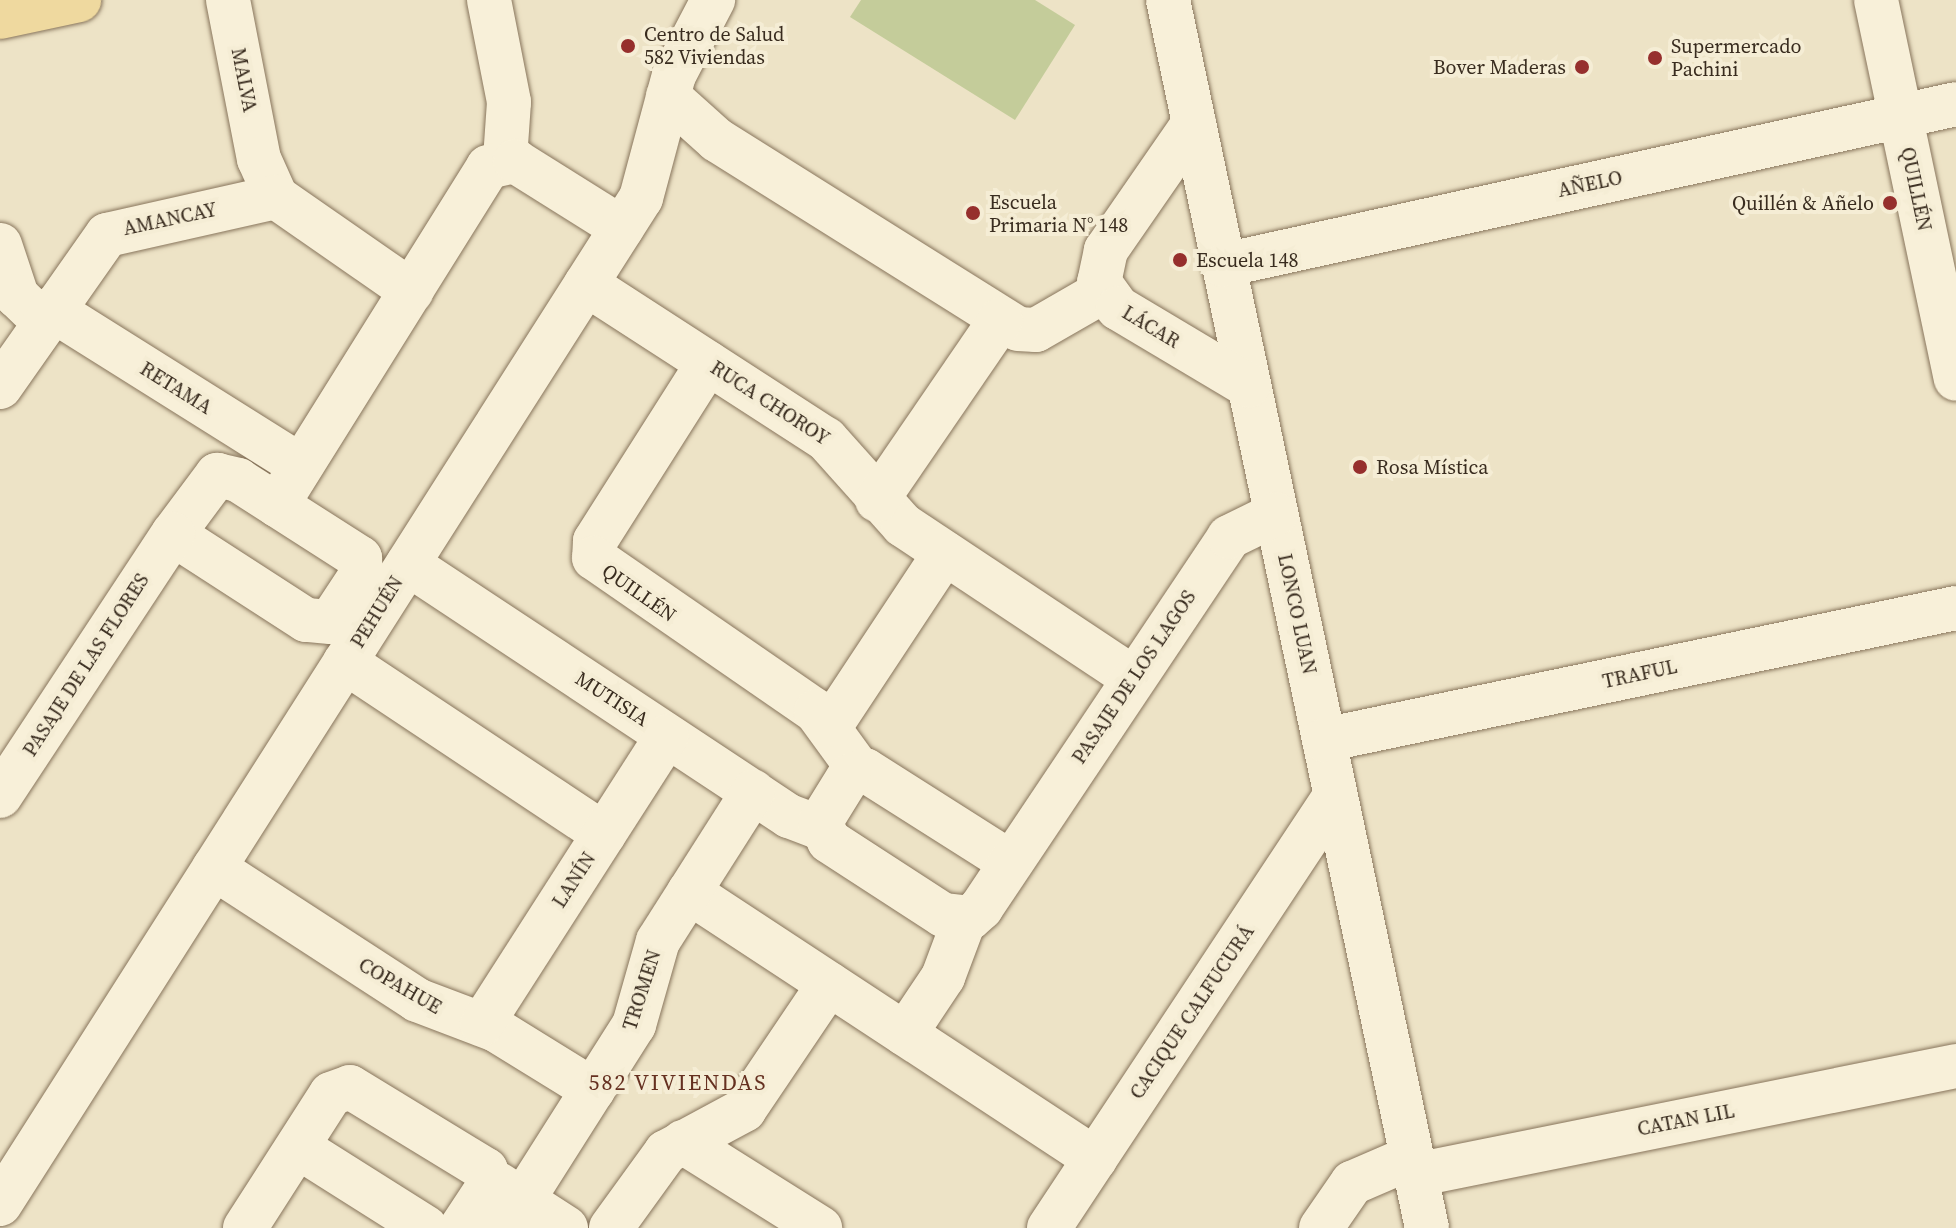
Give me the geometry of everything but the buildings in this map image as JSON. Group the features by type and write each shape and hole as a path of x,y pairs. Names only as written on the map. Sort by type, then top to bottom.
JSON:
{"main road":[{"path":"0,17 79,0"}],"street":[{"name":"MALVA","path":"228,0 267,178"},
{"path":"489,0 509,102 505,159"},
{"name":"LONCO LUAN","path":"1168,0 1427,1228"},
{"name":"QUILLÉN","path":"1876,0 1956,379"},
{"name":"PEHUÉN","path":"0,1204 622,228 649,177 668,96 706,11"},
{"path":"668,96 717,140 1001,319 1036,330 1102,292"},
{"name":"AÑELO","path":"1224,265 1956,104"},
{"name":"LÁCAR","path":"1194,123 1106,250 1102,292 1249,386"},
{"path":"505,159 622,228"},
{"path":"277,505 481,176 505,159"},
{"path":"267,178 411,291"},
{"name":"AMANCAY","path":"0,387 47,315 107,235 267,178"},
{"name":"RETAMA","path":"0,245 9,281 47,315 301,466"},
{"name":"RUCA CHOROY","path":"586,284 839,450 877,500 945,553 1133,678"},
{"path":"877,500 1001,319"},
{"name":"QUILLÉN","path":"708,363 595,541 594,558 831,725 859,770"},
{"name":"PASAJE DE LAS FLORES","path":"0,796 173,534 217,475 277,505 363,561 359,580 330,622 306,620 173,534"},
{"name":"PASAJE DE LOS LAGOS","path":"905,1034 943,977 964,921 1010,862 1229,537 1276,514"},
{"path":"831,725 945,553"},
{"name":"MUTISIA","path":"408,564 753,792 820,828"},
{"name":"TRAFUL","path":"1324,740 1956,608"},
{"path":"345,662 604,834"},
{"name":"LANÍN","path":"482,1024 667,736"},
{"path":"964,921 943,915 820,828 859,770 1010,862"},
{"name":"TROMEN","path":"461,1228 506,1202 593,1090 634,1025 652,952 753,792"},
{"name":"CACIQUE CALFUCURÁ","path":"1049,1228 1335,796"},
{"name":"COPAHUE","path":"214,868 417,1000 482,1024 593,1090"},
{"path":"689,892 1095,1159"},
{"path":"611,1228 653,1165 683,1142 744,1110 829,984"},
{"name":"CATAN LIL","path":"1321,1228 1352,1183 1414,1166 1956,1066"},
{"path":"245,1228 331,1094 350,1087 483,1167 506,1202 566,1228"},
{"path":"683,1142 820,1228"},
{"path":"298,1147 426,1228"}],"green space":[{"path":"861,0 1035,0 1075,25 1015,120 850,17"}],"place":[{"name":"Centro de Salud 582 Viviendas","path":"628,46"},
{"name":"Supermercado Pachini","path":"1655,58"},
{"name":"Bover Maderas","path":"1582,67"},
{"name":"Quillén & Añelo","path":"1890,203"},
{"name":"Escuela Primaria N° 148","path":"973,213"},
{"name":"Escuela 148","path":"1180,260"},
{"name":"Rosa Mística","path":"1360,467"}],"district":[{"name":"582 VIVIENDAS","path":"678,1083"}]}
